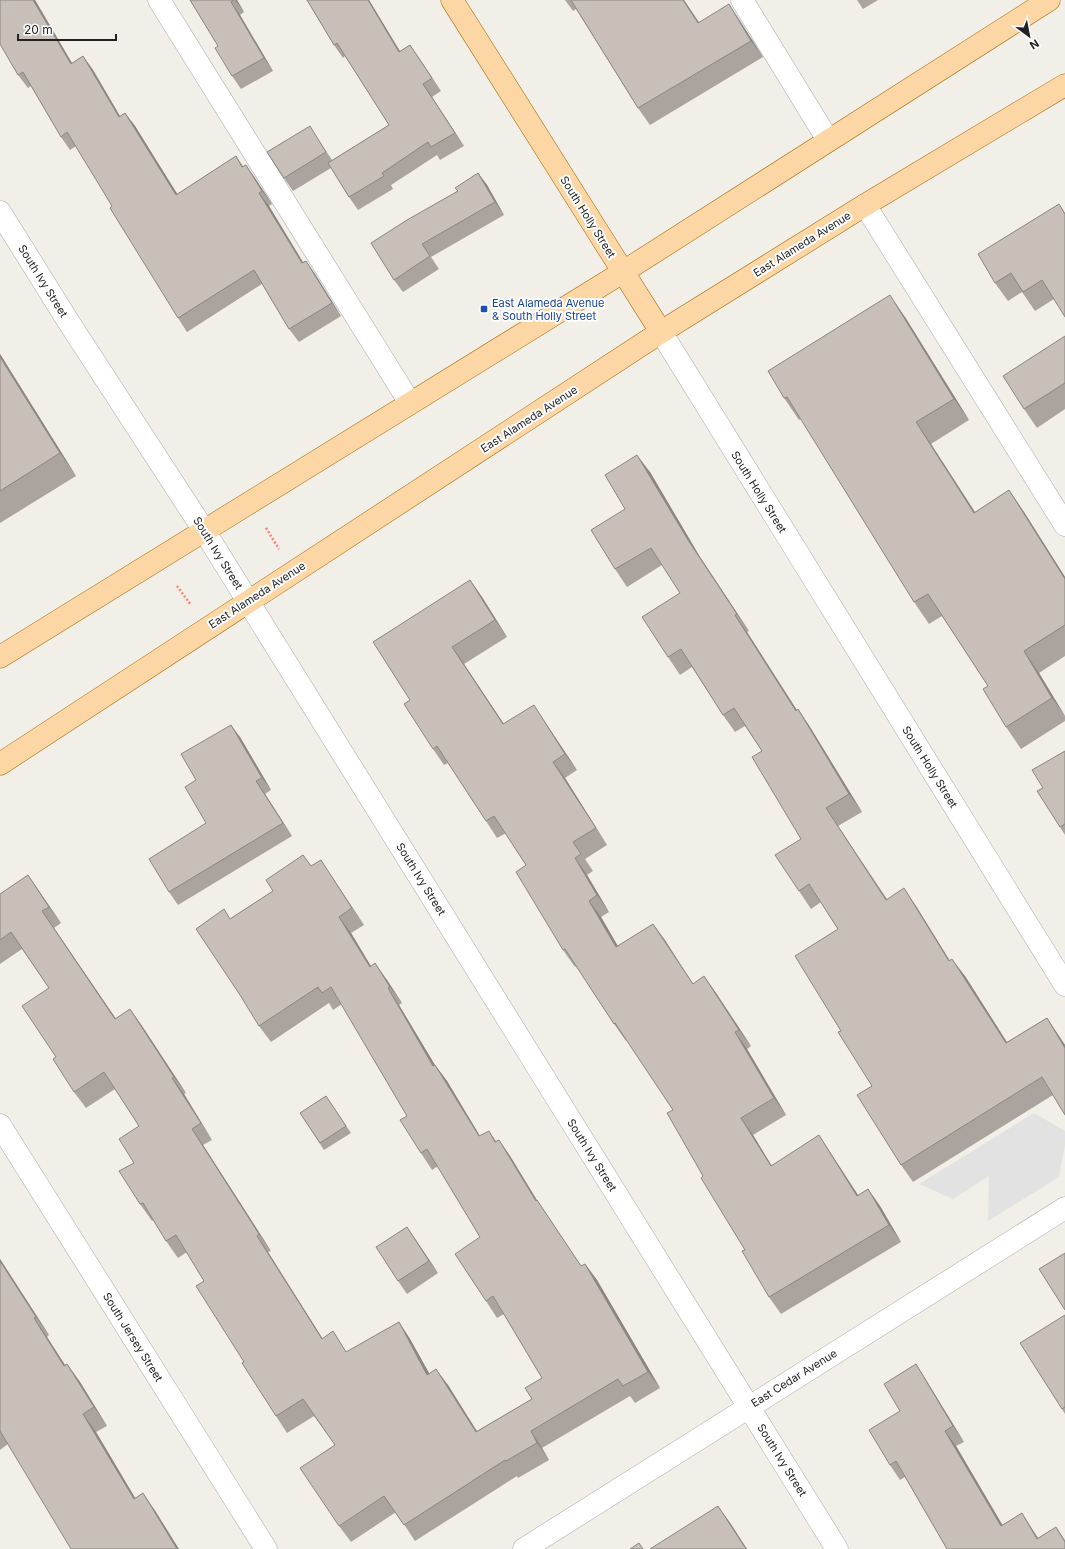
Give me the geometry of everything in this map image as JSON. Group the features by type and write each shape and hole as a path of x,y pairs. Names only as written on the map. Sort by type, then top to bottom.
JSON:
{"main road":[{"name":"South Holly Street","path":"452,0 661,332"},
{"path":"0,657 205,532 410,403 623,272 1039,3"},
{"name":"East Alameda Avenue","path":"0,764 661,332 865,205 1065,85"}],"street":[{"path":"159,0 410,403"},
{"path":"742,0 828,140"},
{"path":"865,205 1065,525"},
{"name":"South Ivy Street","path":"0,212 68,321 205,532 837,1549"},
{"name":"South Holly Street","path":"661,332 688,378 1065,985"},
{"name":"South Jersey Street","path":"0,1125 266,1549"},
{"name":"East Cedar Avenue","path":"524,1549 1065,1208"}],"path":[{"path":"266,528 280,551"},
{"path":"177,586 191,606"}],"shaded area":[{"path":"1034,1113 1065,1131 1065,1145 1059,1177 988,1221 989,1176 953,1199 919,1184"}],"building":[{"path":"0,0 33,0 71,64 83,56 119,117 125,113 176,195 236,156 242,167 246,165 262,191 259,193 302,263 306,261 332,303 289,329 254,270 178,318 110,208 112,206 67,132 61,137 23,72 18,75 0,44"},
{"path":"190,0 234,0 231,2 264,58 232,76 215,48 218,46"},
{"path":"307,0 368,0 399,52 410,45 432,78 423,84 455,133 431,147 428,142 382,173 384,176 349,197 328,163 389,125 337,43 334,45"},
{"path":"571,0 683,0 698,23 729,4 751,41 638,108"},
{"path":"310,126 326,152 284,178 267,152"},
{"path":"478,173 495,202 422,244 430,256 394,280 371,243 407,220 458,191 455,188"},
{"path":"1059,204 1065,214 1065,317 1042,280 1023,292 1011,273 995,283 978,254"},
{"path":"890,295 954,399 916,422 974,513 1009,490 1065,579 1065,625 1024,651 1052,698 1006,727 983,689 988,686 928,594 914,602 787,397 784,398 768,371"},
{"path":"1065,336 1065,383 1024,409 1003,376"},
{"path":"0,357 60,453 0,491"},
{"path":"637,455 688,540 737,614 735,615 796,711 798,709 849,794 826,808 886,900 904,888 949,961 952,959 1006,1043 1047,1018 1065,1048 1065,1115 1042,1077 901,1165 857,1095 872,1086 838,1032 841,1031 795,956 838,929 809,884 799,891 775,855 801,839 752,757 762,751 734,708 723,715 681,649 668,657 642,617 680,593 651,548 615,569 591,530 625,509 605,475"},
{"path":"470,580 495,620 452,647 503,724 534,705 565,754 553,762 596,828 573,842 581,854 575,858 597,895 589,901 616,947 653,924 693,984 704,976 739,1030 735,1032 774,1098 741,1118 771,1166 819,1135 857,1196 868,1189 889,1225 769,1297 742,1251 745,1250 701,1178 703,1176 667,1113 673,1110 565,949 563,950 516,872 526,865 494,816 486,821 437,746 433,749 404,704 410,700 373,642"},
{"path":"231,725 262,778 256,781 283,823 169,892 149,859 206,823 185,787 196,780 181,754"},
{"path":"1065,751 1065,824 1060,827 1037,791 1043,788 1032,770"},
{"path":"303,855 311,866 321,860 352,908 339,917 370,967 375,963 390,987 388,988 433,1066 435,1065 479,1136 489,1131 495,1142 499,1140 536,1201 537,1200 581,1266 585,1264 648,1372 623,1386 618,1379 531,1431 537,1443 506,1461 505,1460 404,1525 384,1496 339,1526 300,1468 335,1445 303,1399 276,1416 196,1286 204,1281 176,1235 166,1241 143,1203 140,1204 119,1171 134,1163 119,1139 139,1126 104,1072 74,1092 53,1059 56,1057 22,1006 49,988 11,932 0,940 0,894 28,875 49,907 42,911 115,1019 130,1009 174,1077 172,1078 201,1123 192,1129 259,1234 257,1236 322,1339 333,1331 346,1352 399,1322 427,1375 436,1369 476,1432 532,1399 525,1388 542,1378 493,1296 486,1301 455,1254 480,1237 427,1149 421,1153 400,1120 407,1116 331,987 322,993 318,987 259,1026 196,929 224,909 230,919 273,891 266,880"},
{"path":"326,1096 346,1126 320,1143 300,1113"},
{"path":"407,1227 429,1261 398,1281 376,1247"},
{"path":"1065,1253 1065,1310 1039,1269"},
{"path":"0,1261 36,1317 34,1318 64,1366 67,1364 94,1407 83,1414 134,1499 143,1493 177,1549 71,1549 0,1431"},
{"path":"1065,1315 1065,1407 1062,1409 1020,1343"},
{"path":"916,1364 953,1426 945,1431 1001,1526 1022,1513 1037,1539 1056,1527 1065,1542 1065,1549 947,1549 896,1461 890,1465 869,1430 900,1411 884,1384"},
{"path":"718,1506 746,1549 650,1549"},
{"path":"639,1543 643,1549 630,1549"}],"place":[{"name":"East Alameda Avenue & South Holly Street","path":"484,309"}]}
